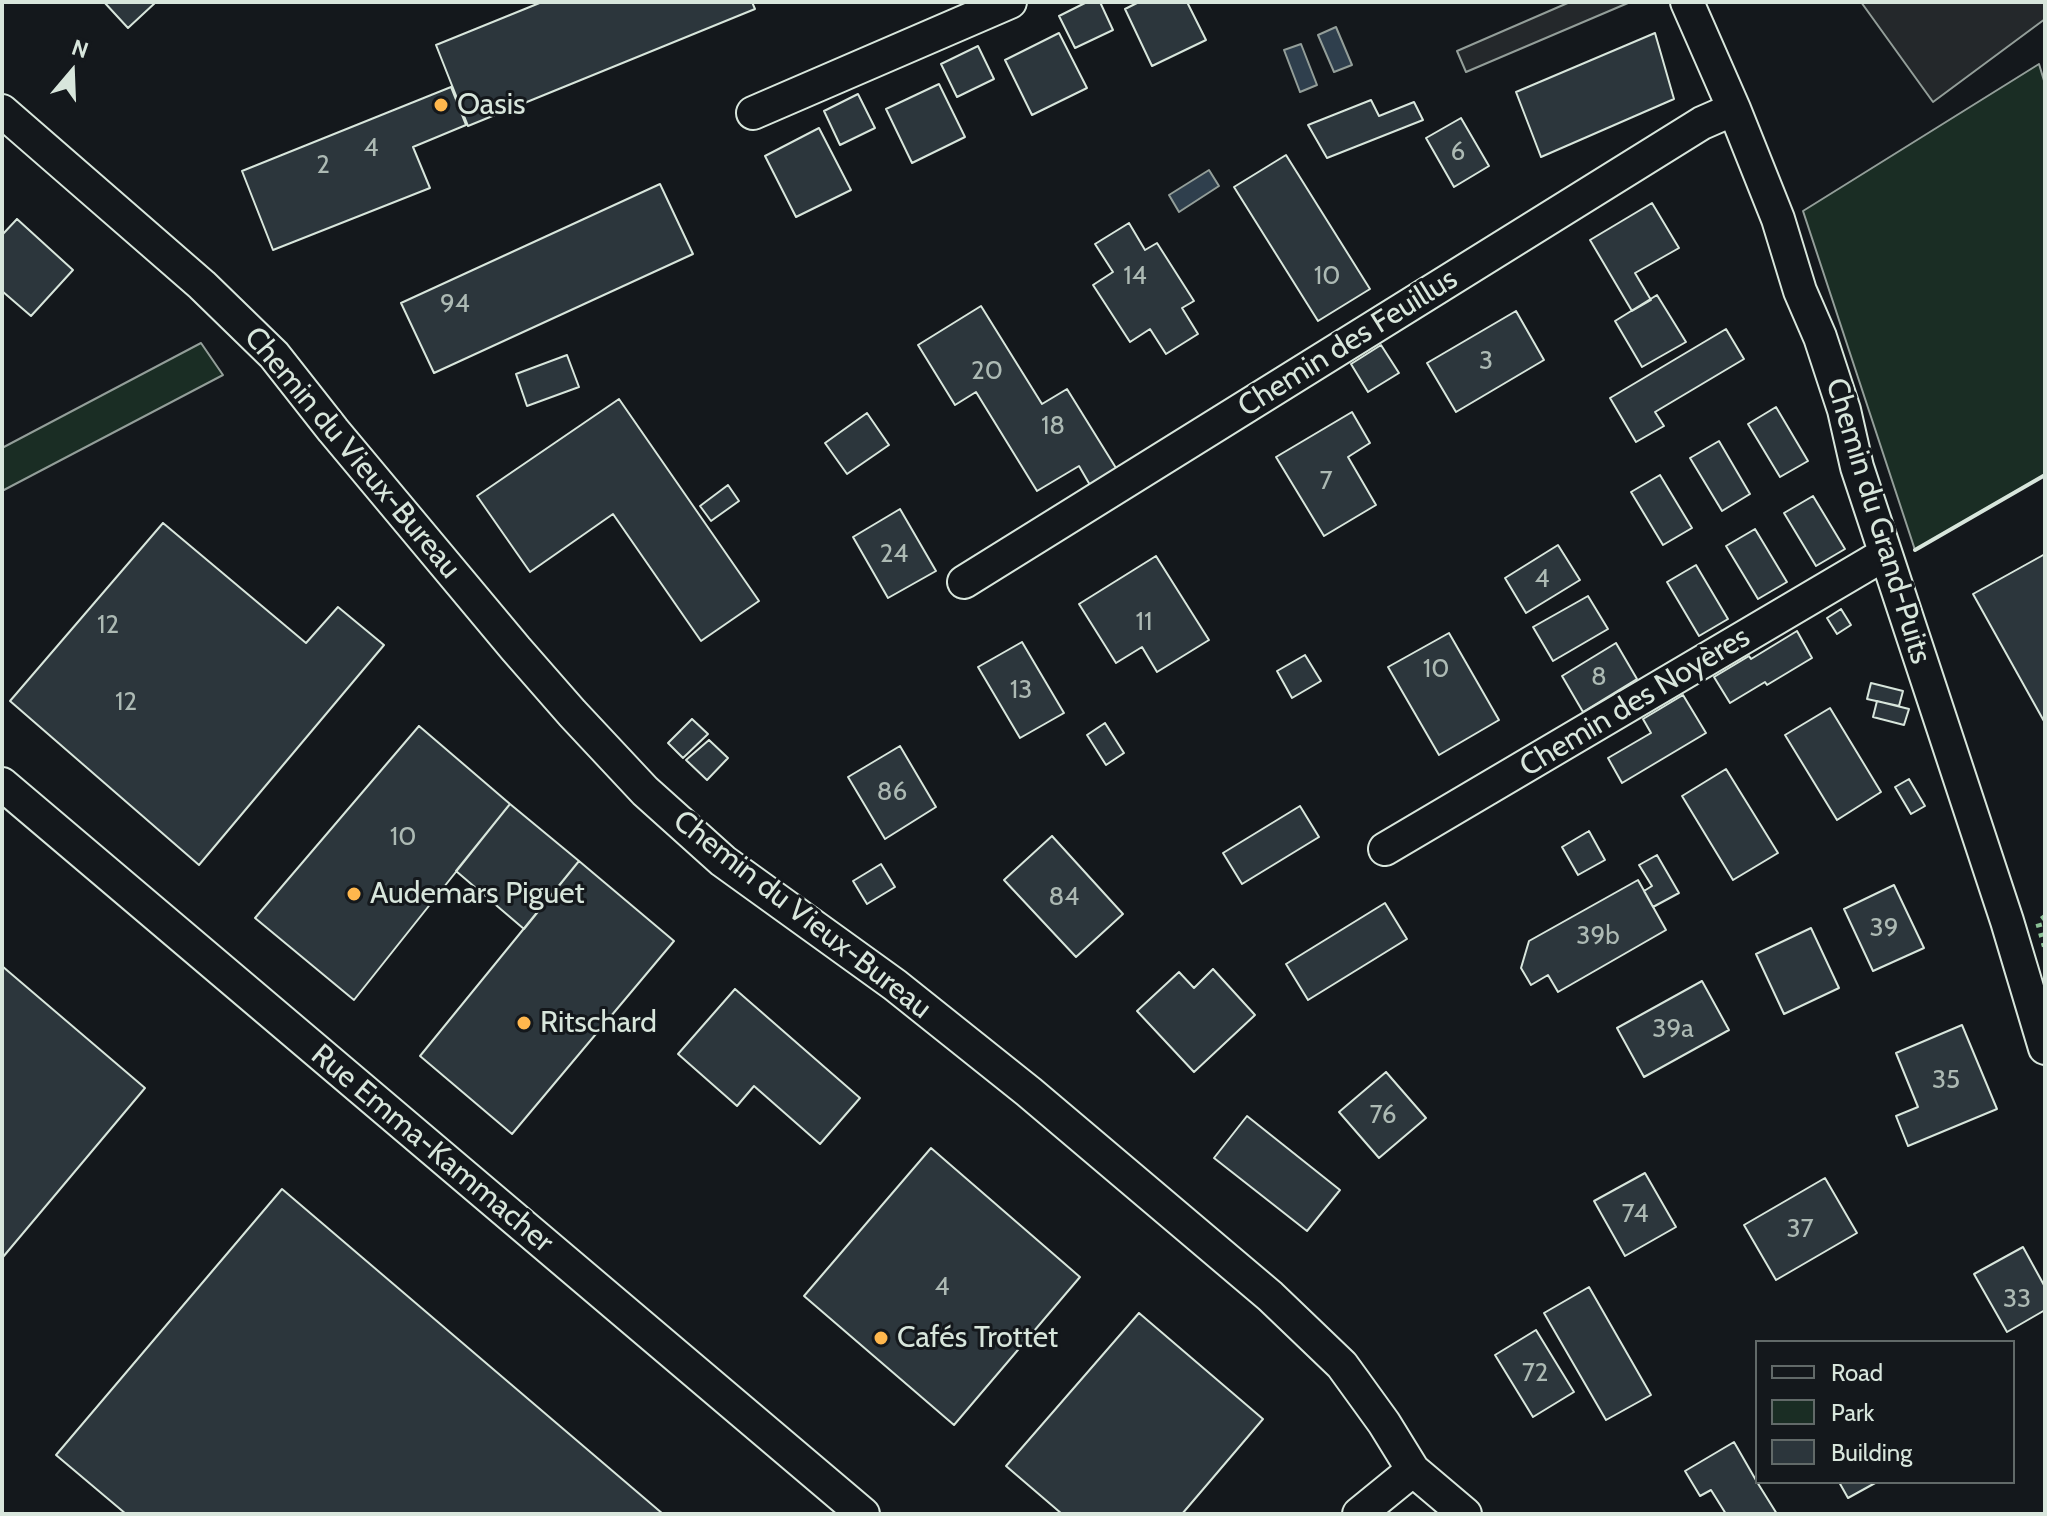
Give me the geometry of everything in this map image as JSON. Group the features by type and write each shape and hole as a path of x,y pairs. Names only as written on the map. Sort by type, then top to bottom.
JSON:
{"street":[{"path":"753,113 1010,2"},
{"name":"Chemin du Grand-Puits","path":"1687,2 1778,219 1800,291 1820,337 1844,410 1857,467 2007,921 2045,1048"},
{"name":"Chemin des Feuillus","path":"964,582 1702,123 1734,109"},
{"name":"Chemin du Vieux-Bureau","path":"2,111 211,294 274,355 506,637 645,791 723,861 895,985 1029,1092 1270,1296 1342,1365 1413,1470 1465,1514"},
{"name":"Chemin des Noyères","path":"1385,849 1885,554"},
{"name":"Rue Emma-Kammacher","path":"2,784 863,1514"},
{"path":"1359,1514 1413,1470"}],"green space":[{"path":"2039,64 2045,84 2045,475 1915,550 1803,211"},
{"path":"201,343 223,375 2,491 2,448"}],"shaded area":[{"path":"1570,2 1628,3 1466,72 1457,51"},
{"path":"1861,2 2045,2 2045,19 1933,102"}],"water":[{"path":"1336,27 1352,65 1334,72 1318,35"},
{"path":"1301,44 1317,85 1300,92 1284,50"},
{"path":"1209,170 1219,186 1179,212 1169,195"}],"building":[{"path":"104,2 156,2 128,28"},
{"path":"542,2 752,2 755,9 468,126 436,45"},
{"path":"1087,2 1100,2 1113,30 1075,48 1059,16"},
{"path":"1139,2 1187,2 1206,40 1152,66 1125,9"},
{"path":"1059,33 1087,88 1032,115 1005,60"},
{"path":"1655,33 1674,99 1541,157 1516,92"},
{"path":"978,46 994,79 957,97 941,64"},
{"path":"939,84 965,137 912,163 886,109"},
{"path":"451,87 466,125 413,147 430,188 273,250 242,171"},
{"path":"858,94 875,128 840,145 824,111"},
{"path":"1371,100 1379,116 1414,102 1423,120 1327,158 1308,125"},
{"path":"1461,118 1489,166 1454,187 1426,138"},
{"path":"819,128 851,190 796,217 765,156"},
{"path":"1286,155 1370,289 1318,321 1234,187"},
{"path":"660,184 693,254 434,373 401,303"},
{"path":"1652,203 1679,248 1635,273 1651,300 1632,311 1590,240"},
{"path":"17,219 73,270 31,316 2,291 2,235"},
{"path":"1129,223 1145,250 1157,243 1194,301 1182,308 1198,334 1166,354 1150,329 1130,342 1093,285 1113,272 1095,244"},
{"path":"1657,295 1686,342 1642,367 1615,321"},
{"path":"981,306 1042,404 1067,389 1116,468 1090,485 1079,466 1037,491 976,392 955,405 918,345"},
{"path":"1516,311 1544,360 1456,412 1427,363"},
{"path":"1726,329 1744,359 1655,412 1664,426 1636,442 1610,398"},
{"path":"1381,345 1399,373 1368,392 1351,364"},
{"path":"567,355 579,387 527,406 516,374"},
{"path":"619,399 759,601 701,641 613,514 530,572 477,496"},
{"path":"1776,407 1808,461 1780,477 1748,424"},
{"path":"1352,412 1370,443 1348,457 1376,505 1324,536 1276,457"},
{"path":"867,413 889,445 847,474 825,443"},
{"path":"1719,441 1750,494 1722,511 1690,458"},
{"path":"1660,475 1692,528 1663,545 1631,492"},
{"path":"728,485 739,501 711,521 700,506"},
{"path":"1813,496 1845,549 1816,566 1784,513"},
{"path":"900,509 936,571 888,598 853,537"},
{"path":"163,523 306,643 338,607 384,645 199,865 10,701"},
{"path":"1755,529 1787,582 1758,599 1726,546"},
{"path":"1558,545 1580,580 1526,613 1505,578"},
{"path":"2045,554 2045,723 1973,594"},
{"path":"1156,556 1209,640 1157,672 1142,647 1116,663 1079,604"},
{"path":"1696,565 1728,619 1699,636 1667,582"},
{"path":"1588,596 1608,629 1553,661 1533,627"},
{"path":"1841,609 1851,625 1837,634 1827,618"},
{"path":"1797,631 1812,658 1730,703 1714,677"},
{"path":"1449,633 1499,720 1439,755 1388,667"},
{"path":"1022,642 1064,713 1020,738 978,667"},
{"path":"1616,643 1637,679 1583,712 1562,676"},
{"path":"1305,655 1321,681 1292,698 1277,671"},
{"path":"1871,683 1903,691 1899,706 1867,699"},
{"path":"1683,695 1706,733 1622,783 1608,758 1651,733 1643,719"},
{"path":"1877,701 1909,709 1904,725 1873,717"},
{"path":"1830,708 1881,792 1837,820 1785,735"},
{"path":"692,719 708,734 683,758 668,743"},
{"path":"1105,723 1124,753 1106,765 1087,735"},
{"path":"419,726 510,804 354,1000 255,918"},
{"path":"709,740 728,758 707,780 686,760"},
{"path":"900,746 936,807 885,839 848,777"},
{"path":"1726,769 1778,853 1733,880 1682,796"},
{"path":"1909,779 1925,806 1911,814 1895,787"},
{"path":"510,804 579,861 524,929 456,871"},
{"path":"1300,806 1319,837 1242,884 1223,853"},
{"path":"1589,831 1605,860 1578,875 1562,847"},
{"path":"1052,836 1123,914 1076,957 1004,880"},
{"path":"1657,855 1679,893 1653,907 1644,891 1652,886 1639,865"},
{"path":"579,861 674,941 512,1134 420,1056"},
{"path":"881,864 895,887 867,904 853,881"},
{"path":"1638,880 1666,930 1558,992 1548,975 1531,985 1521,968 1529,941"},
{"path":"1894,885 1924,948 1873,971 1844,909"},
{"path":"1385,903 1407,939 1308,1000 1286,964"},
{"path":"1811,928 1839,988 1784,1014 1756,954"},
{"path":"2,966 145,1088 3,1257 2,1256"},
{"path":"1213,969 1255,1015 1194,1072 1137,1011 1179,972 1194,988"},
{"path":"1702,981 1729,1030 1644,1077 1617,1028"},
{"path":"735,989 860,1098 820,1144 754,1086 737,1106 678,1054"},
{"path":"1962,1025 1997,1109 1908,1146 1896,1116 1918,1107 1896,1053"},
{"path":"1386,1072 1426,1118 1379,1158 1339,1112"},
{"path":"1247,1116 1340,1190 1307,1231 1214,1158"},
{"path":"931,1148 1080,1277 954,1425 804,1296"},
{"path":"1645,1173 1676,1227 1625,1256 1594,1201"},
{"path":"1825,1178 1857,1233 1776,1280 1744,1225"},
{"path":"282,1189 663,1514 126,1514 56,1455"},
{"path":"2023,1247 2045,1287 2045,1310 2007,1332 1974,1274"},
{"path":"1589,1287 1651,1395 1606,1420 1544,1313"},
{"path":"1139,1313 1263,1419 1182,1514 1062,1514 1006,1466"},
{"path":"1536,1330 1574,1392 1533,1417 1495,1355"},
{"path":"1734,1442 1755,1479 1755,1484 1758,1484 1777,1514 1726,1514 1711,1490 1700,1496 1685,1471"},
{"path":"1840,1484 1873,1484 1848,1498"}],"hedge":[{"path":"2045,917 2038,922 2045,947"}],"wall":[{"path":"1915,550 2045,475"}],"place":[{"name":"Oasis","path":"441,105"},
{"name":"Audemars Piguet","path":"354,894"},
{"name":"Ritschard","path":"524,1023"},
{"name":"Cafés Trottet","path":"881,1338"}]}
